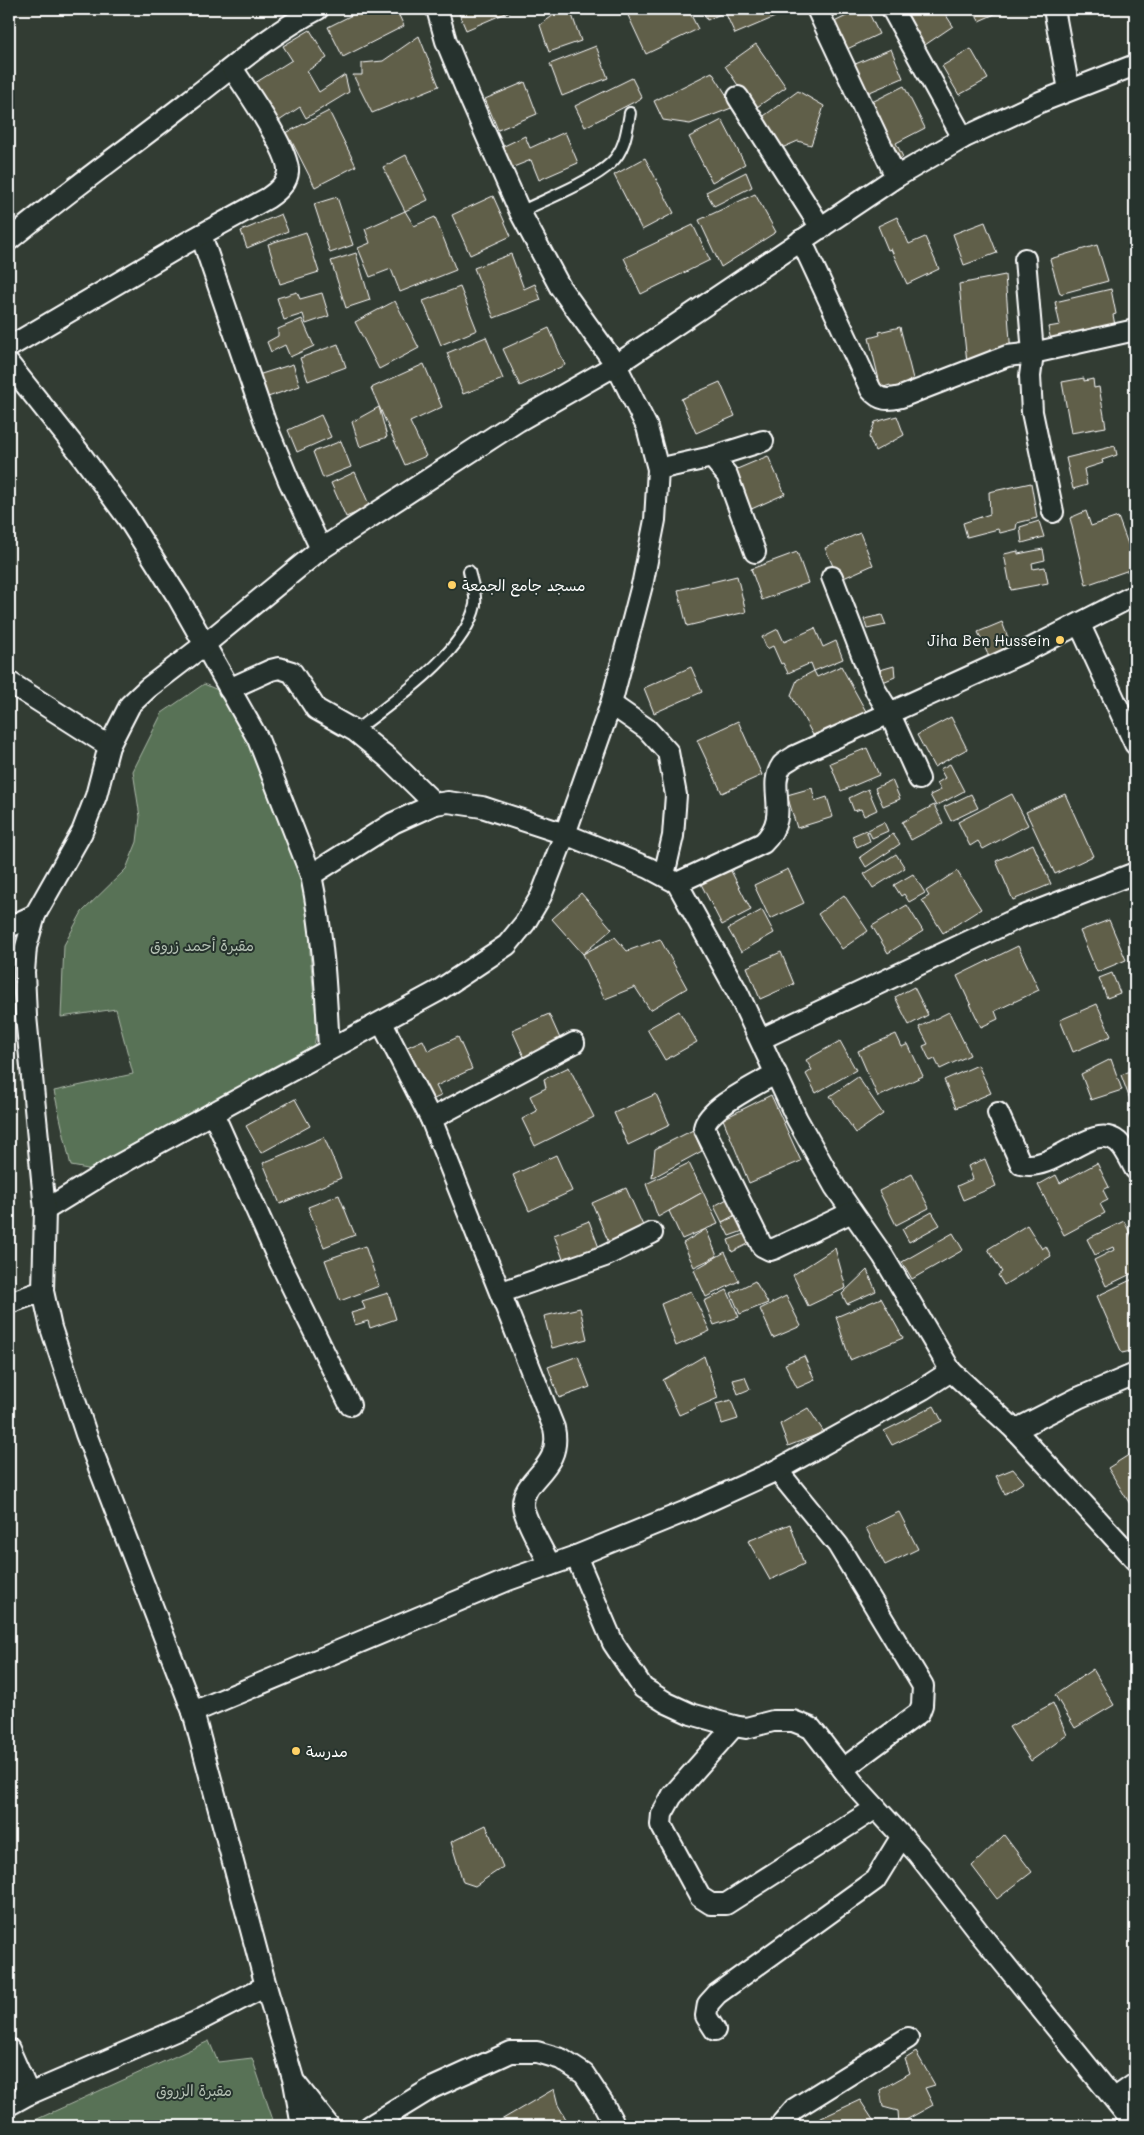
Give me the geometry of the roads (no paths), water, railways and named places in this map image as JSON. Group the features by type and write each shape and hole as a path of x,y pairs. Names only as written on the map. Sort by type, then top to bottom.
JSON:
{"street":[{"path":"9,240 110,160 232,68 294,14 318,9"},
{"path":"45,1210 213,1112 329,1049 382,1023 438,991 506,945 525,923 541,896 611,704 643,581 650,546 655,520 658,469 647,426 616,365 560,287 520,212 468,94 446,40 437,9"},
{"path":"817,9 896,177"},
{"path":"892,9 963,138"},
{"path":"1054,9 1070,90"},
{"path":"302,2126 294,2082 266,1986 193,1712 86,1434 51,1328 43,1291 45,1210 26,1016 24,972 26,948 35,915 82,832 96,796 109,746 130,705 148,688 204,645 321,549 518,421 616,365 896,177 963,138 1070,90 1135,65"},
{"path":"9,348 279,190 288,173 286,156 232,68"},
{"path":"738,97 821,228"},
{"path":"201,236 266,425 289,481 321,549"},
{"path":"801,240 872,390 876,396 883,399 901,397 1008,356 1033,353 1135,330"},
{"path":"1025,259 1033,353 1030,376 1032,412 1053,512"},
{"path":"9,364 79,452 127,517 179,599 258,739 311,875 316,897 326,985 329,1049"},
{"path":"658,469 712,457 763,440"},
{"path":"712,457 728,475 755,552"},
{"path":"832,577 876,691 889,712 919,779"},
{"path":"311,875 393,823 435,804 461,802 565,834 671,879 763,843 772,835 778,820 778,774 783,764 795,756 1080,625 1135,595"},
{"path":"1080,625 1135,744"},
{"path":"229,689 271,670 283,669 295,676 316,709 355,731 388,758 435,804"},
{"path":"9,682 109,746"},
{"path":"611,704 646,729 668,752 676,796 671,879 738,993 797,1119 835,1187 884,1256 951,1371 1015,1430 1135,1560"},
{"path":"761,1040 1016,919 1135,873"},
{"path":"9,927 35,915"},
{"path":"9,1004 26,1016"},
{"path":"382,1023 431,1118 502,1292 554,1428 557,1440 554,1454 527,1491 523,1504 550,1565"},
{"path":"431,1118 574,1043"},
{"path":"776,1073 713,1112 705,1123 704,1128 762,1246 770,1250 776,1248 852,1212"},
{"path":"213,1112 275,1252 350,1405"},
{"path":"998,1113 1021,1164 1031,1167 1042,1165 1096,1136 1110,1137 1118,1142 1135,1169"},
{"path":"502,1292 605,1256 652,1233"},
{"path":"9,1303 43,1291"},
{"path":"193,1712 501,1583 576,1556 689,1510 777,1470 899,1403 951,1371"},
{"path":"1015,1430 1078,1398 1135,1374"},
{"path":"777,1470 838,1545 923,1686 922,1705 919,1713 843,1769"},
{"path":"576,1556 613,1644 643,1688 667,1703 691,1714 734,1726 746,1728 773,1722 793,1721 811,1728 843,1769 902,1836 1135,2125"},
{"path":"734,1726 672,1796 662,1814 661,1825 700,1897 711,1904 726,1904 876,1808"},
{"path":"715,2030 706,2016 708,2004 717,1994 876,1880 902,1836"},
{"path":"9,2106 29,2094 196,2022 266,1986"},
{"path":"782,2126 782,2123 794,2109 908,2038"},
{"path":"9,2049 29,2094"},
{"path":"370,2126 432,2088 511,2052 537,2052 561,2059 584,2074 615,2126"},
{"path":"294,2082 329,2126"},
{"path":"1115,2098 1135,2084"}],"lane":[{"path":"520,212 580,183 612,162 626,138 630,113"},
{"path":"355,731 449,653 466,632 476,603 469,571"}],"place":[{"name":"مسجد جامع الجمعة","path":"452,585"},
{"name":"Jiha Ben Hussein","path":"1060,640"},
{"name":"مدرسة","path":"296,1751"}],"park label":[{"name":"مقبرة أحمد زروق","path":"202,945"},
{"name":"مقبرة الزروق","path":"194,2090"}]}
